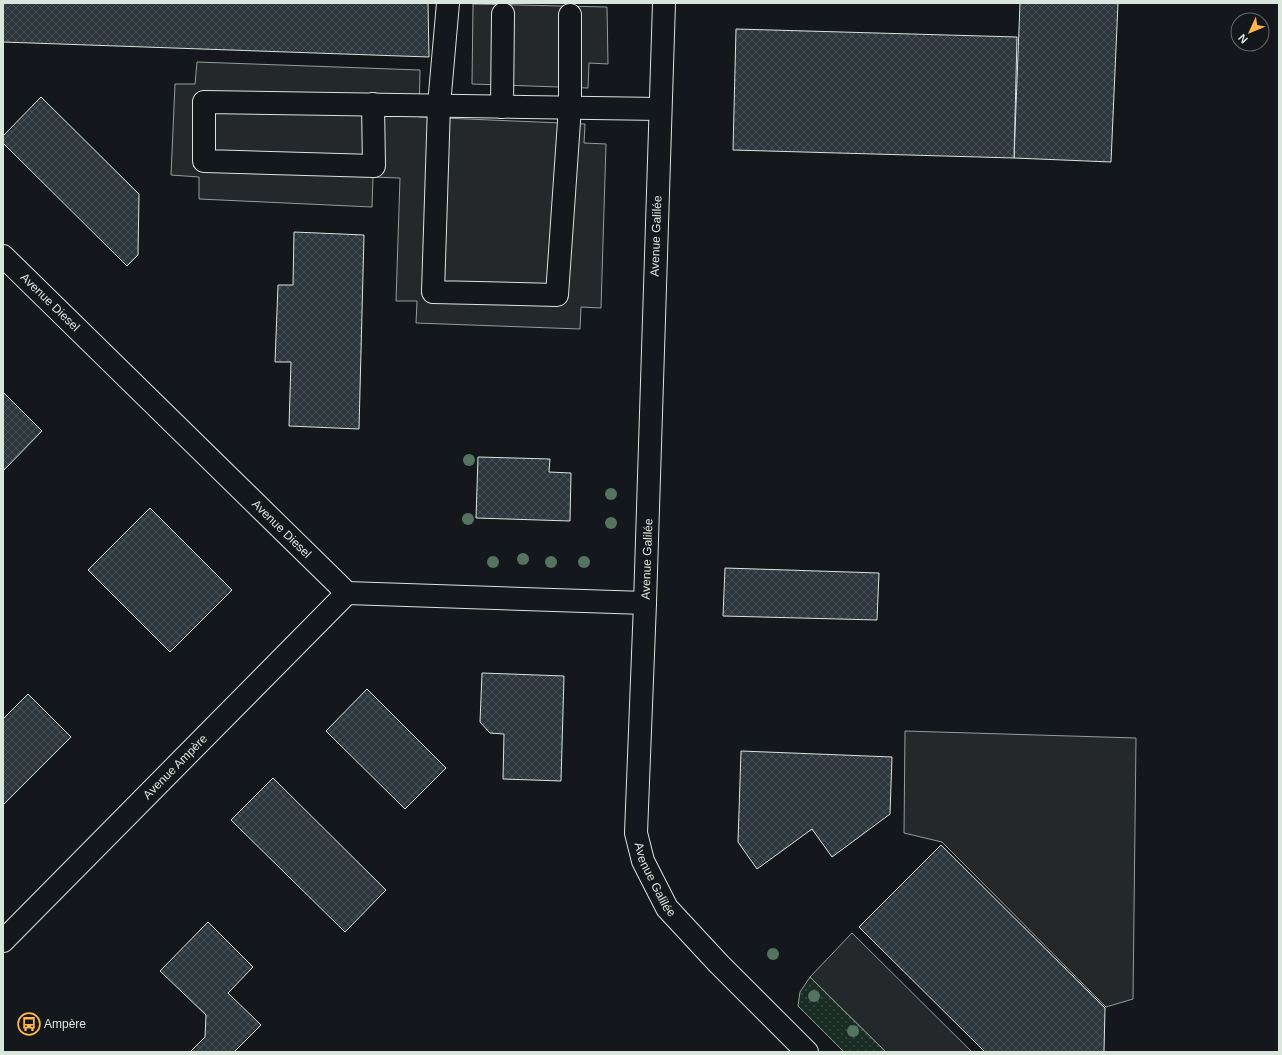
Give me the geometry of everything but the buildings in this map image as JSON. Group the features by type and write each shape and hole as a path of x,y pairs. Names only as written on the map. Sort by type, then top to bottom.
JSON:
{"street":[{"path":"448,3 440,105 433,292 557,295 570,107 570,15"},
{"name":"Avenue Galilée","path":"664,3 645,603 636,833 643,861 667,908 719,964 808,1052"},
{"path":"502,107 503,14"},
{"path":"373,104 374,166 204,161 204,102 373,104 440,105 660,109"},
{"name":"Avenue Diesel","path":"3,256 347,593"},
{"path":"347,593 645,603"},
{"name":"Avenue Ampère","path":"3,941 347,593"}],"green space":[{"path":"810,977 886,1052 844,1052 798,1006 800,992"}],"shaded area":[{"path":"473,4 607,7 608,64 589,63 588,88 472,84"},
{"path":"197,62 420,70 419,117 585,124 584,143 606,144 601,308 581,307 580,329 416,323 417,301 396,301 400,178 373,177 372,207 199,199 199,177 171,175 175,84 195,84"},
{"path":"905,731 1136,738 1133,999 1106,1007 942,842 904,833"},
{"path":"852,933 972,1052 886,1052 810,977"}],"place":[{"name":"Ampère","path":"29,1024"}]}
